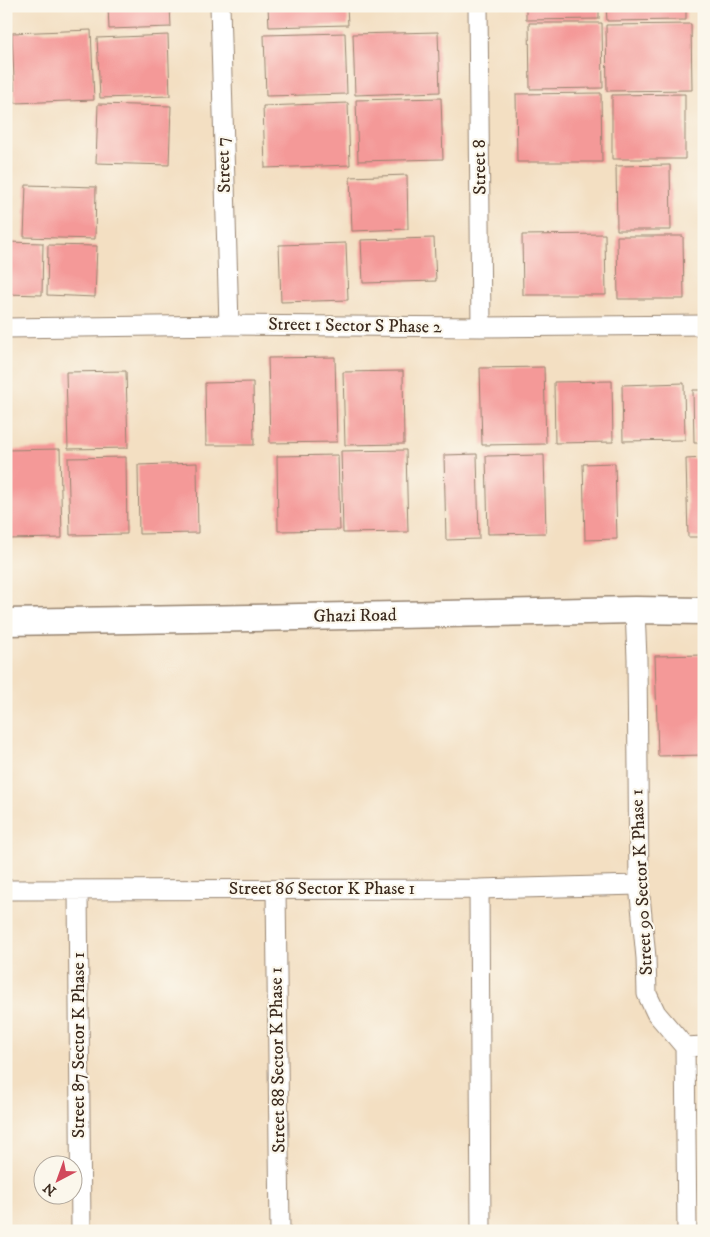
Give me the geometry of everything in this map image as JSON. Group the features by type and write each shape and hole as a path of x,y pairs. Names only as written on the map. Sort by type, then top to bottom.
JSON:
{"main road":[{"name":"Ghazi Road","path":"6,622 635,610 704,611"}],"street":[{"name":"Street 7","path":"220,6 229,325"},
{"name":"Street 8","path":"478,6 481,327"},
{"name":"Street 1 Sector S Phase 2","path":"6,328 229,325 481,327 704,325"},
{"name":"Street 90 Sector K Phase 1","path":"635,610 638,885 646,958 647,994 656,1013 694,1047 687,1231"},
{"name":"Street 86 Sector K Phase 1","path":"6,890 276,890 638,885"},
{"path":"478,888 481,1231"},
{"name":"Street 87 Sector K Phase 1","path":"78,890 81,1231"},
{"name":"Street 88 Sector K Phase 1","path":"276,890 280,1231"}],"building":[{"path":"108,6 170,6 171,27 109,29"},
{"path":"268,6 347,6 348,25 269,27"},
{"path":"526,6 599,6 599,19 526,20"},
{"path":"606,6 686,6 686,20 607,21"},
{"path":"529,23 602,23 603,88 530,89"},
{"path":"691,24 692,90 607,91 606,25"},
{"path":"91,30 94,100 15,103 12,33"},
{"path":"438,32 440,92 355,95 353,34"},
{"path":"345,33 347,94 266,96 264,35"},
{"path":"168,35 170,96 100,98 97,38"},
{"path":"601,93 602,162 517,162 516,94"},
{"path":"685,94 685,159 612,159 612,95"},
{"path":"441,98 443,159 358,161 356,100"},
{"path":"348,103 350,165 265,168 263,106"},
{"path":"98,104 171,106 169,165 96,163"},
{"path":"670,165 671,230 617,230 616,166"},
{"path":"407,175 408,229 352,231 350,177"},
{"path":"26,185 96,187 95,239 24,237"},
{"path":"605,234 606,295 523,295 522,235"},
{"path":"617,236 683,236 684,299 618,299"},
{"path":"434,238 436,281 363,283 361,240"},
{"path":"6,242 43,243 42,295 6,294"},
{"path":"346,243 348,300 281,302 279,245"},
{"path":"48,245 97,246 95,297 47,295"},
{"path":"335,357 337,442 270,443 268,358"},
{"path":"544,367 546,444 482,445 480,368"},
{"path":"126,371 128,448 68,449 66,372"},
{"path":"403,371 404,444 345,445 343,372"},
{"path":"612,381 613,442 555,443 554,382"},
{"path":"253,382 254,445 206,445 205,383"},
{"path":"684,383 685,440 623,441 622,385"},
{"path":"693,390 704,390 704,443 694,443"},
{"path":"60,449 62,538 6,539 6,450"},
{"path":"406,450 408,532 343,533 341,451"},
{"path":"477,454 479,539 446,540 444,455"},
{"path":"338,455 340,530 278,531 277,456"},
{"path":"544,455 546,533 488,534 486,456"},
{"path":"126,457 127,534 70,535 68,458"},
{"path":"704,458 704,537 688,537 686,459"},
{"path":"197,463 198,533 139,534 138,465"},
{"path":"615,463 617,539 585,540 583,464"},
{"path":"704,655 704,755 658,756 655,656"}]}
